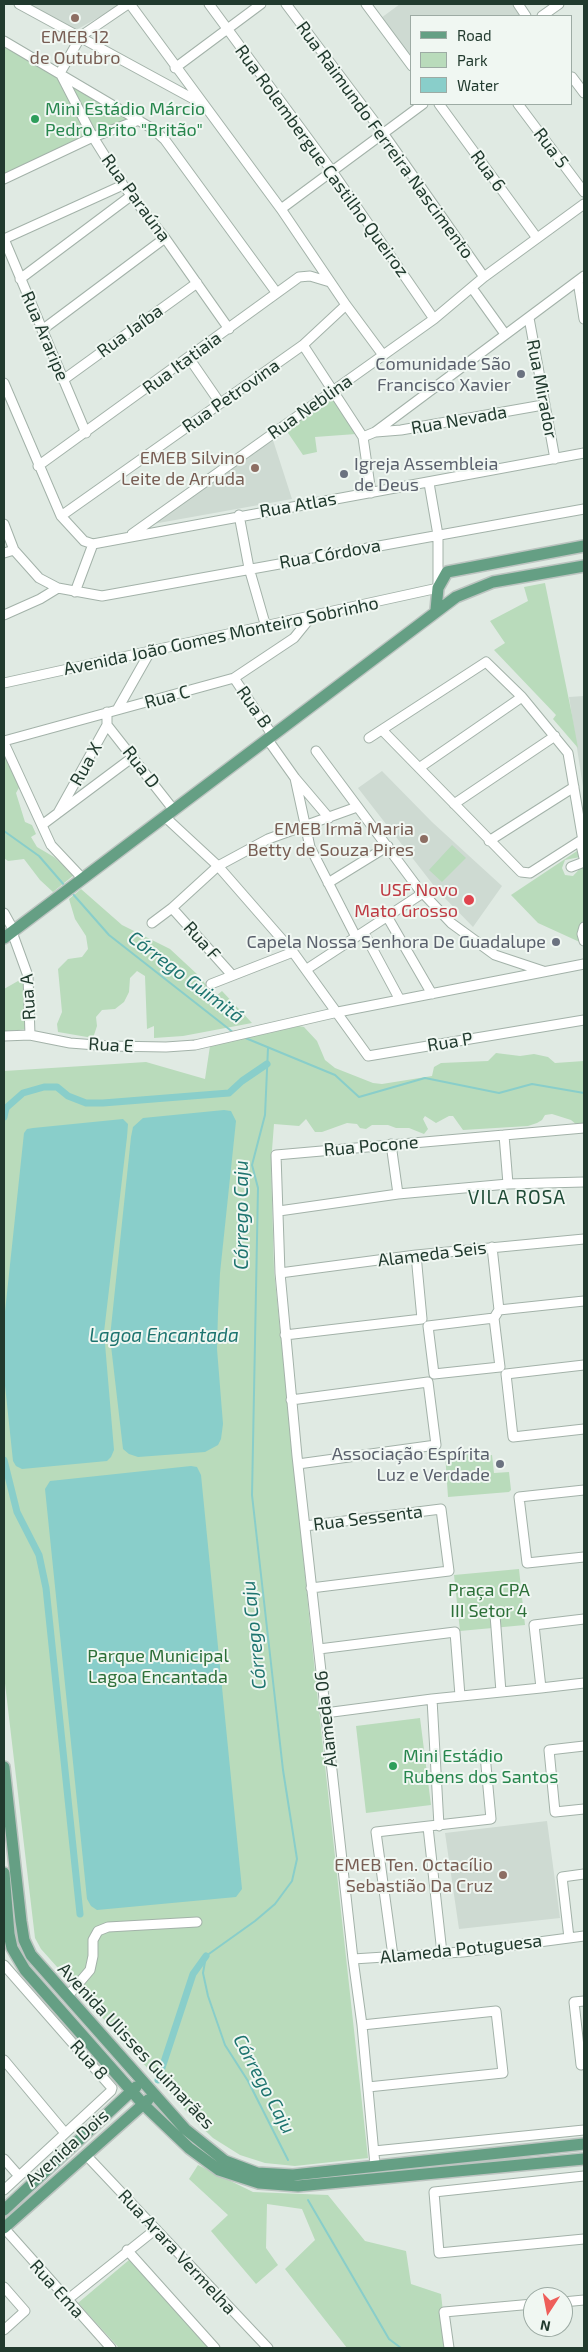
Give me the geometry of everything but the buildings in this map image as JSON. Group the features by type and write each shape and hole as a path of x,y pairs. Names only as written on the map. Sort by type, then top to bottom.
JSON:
{"main road":[{"path":"436,610 438,588 447,572 584,546"},
{"path":"10,934 169,812 271,738 436,610 456,597 493,582 584,566"},
{"path":"438,588 445,594 456,597"},
{"name":"Avenida Ulisses Guimarães","path":"4,1768 24,1940 31,1955 185,2129 226,2161 257,2173 295,2181 376,2165 584,2144"},
{"name":"Avenida Ulisses Guimarães","path":"4,1873 9,1934 17,1958 25,1970 143,2104 189,2148 219,2170 259,2183 584,2159"},
{"name":"Avenida Dois","path":"4,2210 142,2081"},
{"name":"Avenida Dois","path":"4,2228 154,2094"}],"street":[{"path":"19,4 81,36 202,104"},
{"path":"60,73 81,36 129,4 281,209 330,282 383,355"},
{"name":"Rua Rolembergue Castilho Queiroz","path":"209,4 332,171 434,319"},
{"path":"175,68 261,4"},
{"name":"Rua Raimundo Ferreira Nascimento","path":"286,4 383,132 484,277"},
{"path":"366,4 410,63"},
{"path":"518,4 525,15"},
{"path":"543,15 559,4"},
{"path":"4,41 139,120 165,140 276,292"},
{"name":"Rua Paraúna","path":"60,73 93,137 123,185 165,238 229,329"},
{"path":"573,78 584,93"},
{"path":"281,209 422,105"},
{"name":"Rua 6","path":"440,105 537,238"},
{"name":"Rua 5","path":"519,105 584,192"},
{"path":"4,179 93,137 139,120"},
{"path":"4,240 123,185"},
{"path":"20,279 132,195"},
{"name":"Rua Neblina","path":"130,536 333,389 434,319 484,277 584,204"},
{"path":"42,330 165,238"},
{"name":"Rua Araripe","path":"4,240 86,433"},
{"name":"Rua Itatiaia","path":"38,466 229,329 276,292 303,276 330,282"},
{"path":"363,437 375,432 581,278"},
{"path":"581,278 584,319"},
{"name":"Rua Jaíba","path":"64,380 197,283"},
{"path":"472,288 505,334"},
{"name":"Rua Petrovina","path":"62,516 303,345 346,304"},
{"name":"Rua Mirador","path":"529,318 543,405 555,459"},
{"path":"303,345 363,437 370,493"},
{"path":"189,358 220,403"},
{"path":"4,384 38,466 62,516 84,542 92,544 76,592"},
{"name":"Rua Nevada","path":"375,432 401,430 543,405"},
{"name":"Rua Atlas","path":"92,544 239,515 429,483 584,453"},
{"path":"429,483 438,535 438,588"},
{"name":"Rua Córdova","path":"14,550 39,578 58,588 102,596 584,509"},
{"path":"239,515 249,568 266,627"},
{"path":"4,524 14,550 4,553"},
{"path":"4,616 40,600 58,588"},
{"name":"Avenida João Gomes Monteiro Sobrinho","path":"4,682 266,627 438,588"},
{"name":"Rua C","path":"80,881 51,844 4,742 234,678 294,638 311,617"},
{"path":"117,710 151,650"},
{"path":"369,738 486,662 522,697 568,753 583,841 581,845 584,858"},
{"name":"Rua B","path":"234,678 295,778 329,818"},
{"path":"419,768 522,697"},
{"name":"Rua X","path":"58,814 108,725 107,712"},
{"name":"Rua D","path":"108,725 133,757 169,812 293,952 338,1012"},
{"path":"382,730 518,870 526,874 583,841"},
{"path":"454,804 555,736"},
{"path":"316,751 423,893 451,923 495,955 543,971"},
{"path":"42,825 133,757"},
{"path":"295,778 310,847 328,884 400,1000"},
{"path":"489,841 574,787"},
{"path":"152,923 172,908 218,866 268,839 304,824 329,818 357,806"},
{"path":"328,884 388,846"},
{"path":"571,867 584,862"},
{"path":"307,970 423,893"},
{"name":"Rua F","path":"172,908 232,975"},
{"name":"Rua A","path":"4,913 10,934 28,976 30,1035"},
{"path":"388,918 432,994"},
{"path":"584,927 582,934 584,940"},
{"path":"211,984 293,952"},
{"name":"Rua E","path":"4,1036 30,1035 70,1042 147,1047 195,1045 338,1012 584,964"},
{"name":"Rua P","path":"338,1012 368,1056 584,1020"},
{"name":"Rua Pocone","path":"280,1273 276,1155 584,1128"},
{"path":"504,1135 508,1184"},
{"path":"391,1144 398,1194"},
{"path":"279,1211 398,1194 508,1184 584,1182"},
{"name":"Alameda Seis","path":"280,1273 416,1255 584,1239"},
{"path":"492,1247 497,1314 500,1367 434,1374 428,1326 497,1314 584,1301"},
{"path":"285,1335 422,1319 416,1255"},
{"name":"Alameda 06","path":"280,1273 311,1588 362,2025 376,2165"},
{"path":"584,1366 506,1374 513,1437 584,1429"},
{"path":"291,1400 428,1382 436,1445 298,1464"},
{"path":"584,1490 519,1497 527,1563 584,1557"},
{"name":"Rua Sessenta","path":"305,1526 441,1508 448,1571 311,1588"},
{"path":"494,1615 501,1692"},
{"path":"541,1688 534,1625 584,1619"},
{"path":"319,1649 454,1632 460,1696"},
{"path":"325,1713 432,1699 584,1683"},
{"path":"432,1699 439,1826"},
{"path":"584,1746 549,1750 555,1812 584,1809"},
{"path":"393,1956 376,1832 491,1819 485,1755"},
{"path":"428,1827 442,1953"},
{"path":"569,1938 562,1877 584,1874"},
{"path":"67,1997 90,1970 93,1956 93,1940 98,1931 108,1927 197,1922"},
{"name":"Alameda Potuguesa","path":"353,1959 442,1953 584,1936"},
{"name":"Rua 8","path":"4,1965 111,2085 112,2091 4,2190"},
{"path":"4,1980 11,1973"},
{"path":"584,2001 574,2002 581,2065 584,2064"},
{"path":"362,2025 496,2011 503,2073 368,2087"},
{"path":"4,2060 65,2133"},
{"path":"93,2109 103,2118"},
{"path":"374,2151 584,2130"},
{"path":"51,2146 62,2157"},
{"name":"Rua Arara Vermelha","path":"86,2155 268,2348"},
{"path":"4,2159 19,2176"},
{"path":"584,2176 434,2192 439,2254 584,2239"},
{"name":"Rua Ema","path":"4,2228 111,2348"},
{"path":"67,2300 128,2250 156,2230"},
{"path":"128,2250 215,2348"},
{"path":"4,2287 25,2311 4,2330"},
{"path":"449,2348 444,2312 523,2305"}],"shaded area":[{"name":"EMEB 12 de Outubro","path":"25,4 117,4 119,6 76,30"},
{"path":"400,4 512,4 521,15 410,15 410,56 381,18"},
{"name":"EMEB Silvino Leite de Arruda","path":"272,437 292,499 153,524"},
{"path":"584,696 584,793 569,697"},
{"name":"EMEB Irmã Maria Betty de Souza Pires","path":"382,771 432,822 502,886 473,927 438,891 358,788"},
{"name":"EMEB Ten. Octacílio Sebastião Da Cruz","path":"547,1821 560,1918 459,1929 445,1833"}],"green space":[{"path":"4,45 56,74 87,136 4,175"},
{"path":"69,85 131,119 94,133"},
{"path":"331,395 356,434 315,437 317,452 303,455 284,427"},
{"path":"545,583 578,748 553,719 556,715 494,650 505,643 490,621 528,601 524,587"},
{"path":"4,754 20,786 16,793 25,822 32,825 36,834 31,837 37,847 54,857 74,875 53,892 40,880 24,859 8,861 4,858"},
{"path":"452,845 466,858 442,882 429,870"},
{"path":"577,851 578,854 581,853 580,857 565,860 562,868 565,875 573,876 584,864 584,944 538,923 511,895"},
{"path":"81,889 122,925 170,949 198,975 207,986 208,992 216,996 222,991 252,1023 183,1036 154,1038 154,1026 147,1029 145,976 137,971 130,978 129,992 124,1002 115,1009 102,1010 96,1017 97,1026 93,1038 58,1032 57,1024 62,1012 58,969 68,959 82,957 88,949 86,936 75,919 69,899"},
{"path":"25,977 27,1029 4,1032 4,989"},
{"name":"Parque Municipal Lagoa Encantada","path":"299,1026 304,1027 317,1041 325,1060 335,1068 373,1083 382,1084 432,1076 434,1067 441,1063 488,1061 496,1053 520,1056 534,1054 548,1057 555,1063 584,1061 584,1125 577,1125 571,1120 552,1114 545,1115 542,1120 528,1126 463,1130 453,1116 449,1116 436,1123 425,1116 423,1119 428,1129 424,1134 409,1128 396,1128 388,1125 372,1125 366,1129 360,1128 357,1124 347,1123 322,1132 315,1132 306,1119 299,1126 274,1124 271,1163 274,1270 316,1683 368,2158 295,2166 265,2163 240,2155 213,2138 195,2121 41,1949 35,1938 4,1675 4,1071 146,1062 205,1079 210,1046"},
{"path":"481,1449 482,1456 492,1455 494,1473 509,1472 511,1490 509,1492 448,1497 445,1453"},
{"name":"Praça CPA III Setor 4","path":"519,1569 525,1625 460,1631 454,1575"},
{"name":"Mini Estádio Rubens dos Santos","path":"420,1718 431,1805 366,1813 356,1726"},
{"path":"198,2165 253,2192 328,2195 365,2241 406,2251 411,2284 441,2294 447,2348 347,2348 285,2269 315,2240 302,2209 267,2204 266,2248 278,2265 256,2284 211,2231 228,2215 189,2179"},
{"path":"129,2260 209,2348 119,2348 78,2303"}],"water":[{"name":"Lagoa Encantada","path":"224,1110 231,1111 236,1121 220,1273 218,1313 217,1349 223,1424 221,1439 218,1445 205,1452 138,1457 129,1454 123,1449 110,1337 133,1127 143,1118"},
{"name":"Lagoa Encantada","path":"123,1119 128,1124 127,1137 104,1332 114,1450 107,1461 22,1469 16,1466 13,1461 4,1376 4,1321 24,1133 27,1129 33,1128"},
{"path":"191,1466 197,1467 201,1475 242,1889 236,1897 97,1910 91,1906 87,1899 45,1489 50,1481"}],"waterway":[{"name":"Córrego Guimitá","path":"4,831 39,856 65,886"},
{"name":"Córrego Guimitá","path":"72,893 109,935 234,1033"},
{"name":"Córrego Guimitá","path":"243,1037 335,1075 359,1097 425,1078 499,1093 532,1084 584,1093"},
{"name":"Córrego Caju","path":"268,1048 265,1115 252,1165 258,1188 252,1495 283,1770 297,1859 292,1881 275,1904 255,1921 206,1956 203,1973 208,1996 225,2045 248,2081 288,2160"},
{"path":"4,1117 6,1108 23,1093 44,1087 57,1087 68,1096 86,1103 229,1093 242,1081 267,1064"},
{"path":"4,1460 17,1512 39,1555 46,1588 80,1914"},
{"path":"158,2080 193,1974 206,1956"},
{"name":"Córrego Caju","path":"308,2200 389,2339 401,2348"}],"place":[{"name":"EMEB 12 de Outubro","path":"75,18"},
{"name":"Mini Estádio Márcio Pedro Brito \"Britão\"","path":"35,119"},
{"name":"Comunidade São Francisco Xavier","path":"521,374"},
{"name":"EMEB Silvino Leite de Arruda","path":"255,468"},
{"name":"Igreja Assembleia de Deus","path":"344,474"},
{"name":"EMEB Irmã Maria Betty de Souza Pires","path":"424,839"},
{"name":"USF Novo Mato Grosso","path":"469,900"},
{"name":"Capela Nossa Senhora De Guadalupe","path":"556,942"},
{"name":"Associação Espírita Luz e Verdade","path":"500,1464"},
{"name":"Mini Estádio Rubens dos Santos","path":"393,1766"},
{"name":"EMEB Ten. Octacílio Sebastião Da Cruz","path":"503,1875"}],"district":[{"name":"VILA ROSA","path":"517,1198"}]}
